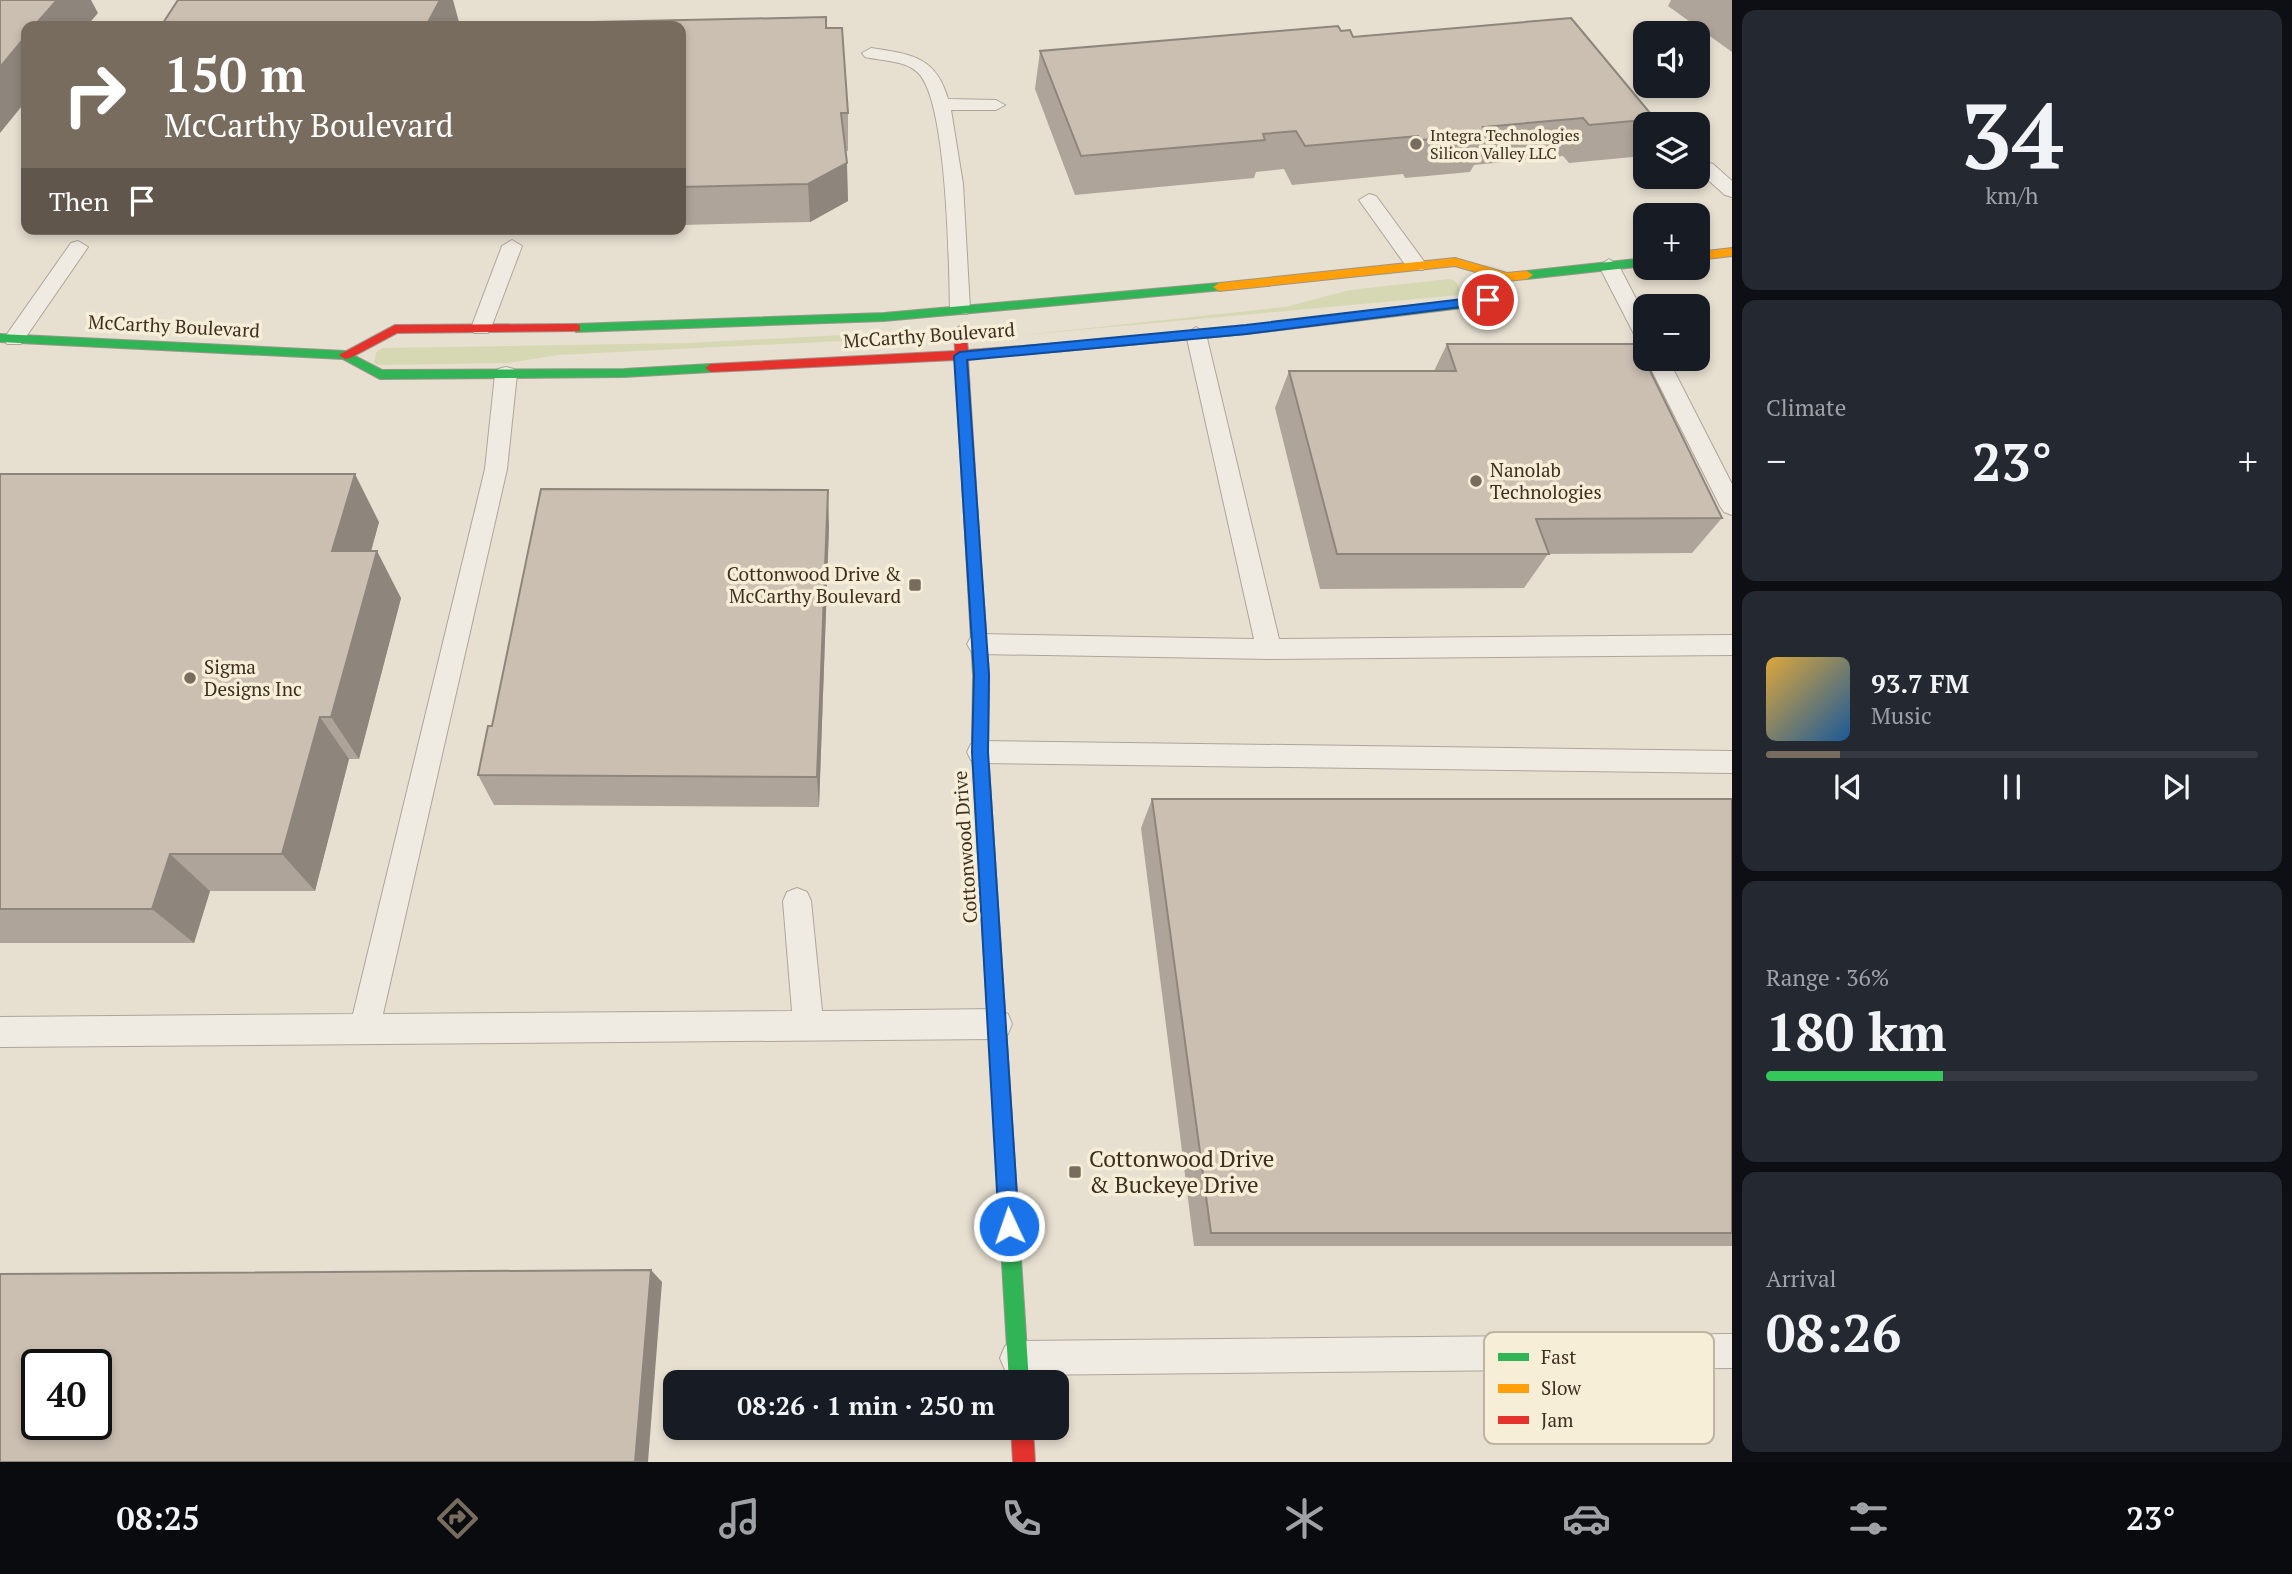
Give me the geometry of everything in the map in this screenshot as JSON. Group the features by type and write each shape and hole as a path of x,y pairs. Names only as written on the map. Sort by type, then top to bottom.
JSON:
{"main road":[{"path":"1710,255 1732,252"},
{"name":"McCarthy Boulevard","path":"345,355 395,329 665,326 884,317 1231,286 1455,262 1507,277 1633,263"},
{"name":"McCarthy Boulevard","path":"7,339 345,355 380,375 624,373 960,356 1196,334 1488,300 1507,277"},
{"name":"Cottonwood Drive","path":"960,309 960,356 979,644 980,752 1018,1370"},
{"path":"1023,1440 1024,1462"}],"lane":[{"path":"871,53 902,58 928,71 942,104 959,244 960,309"},
{"path":"942,104 996,105"},
{"path":"1710,172 1732,191"},
{"path":"1368,200 1416,265"},
{"path":"481,328 512,246"},
{"path":"7,339 78,247"},
{"path":"1609,266 1633,313"},
{"path":"1196,334 1269,649"},
{"path":"1663,371 1732,506"},
{"path":"365,1029 496,469 506,374"},
{"path":"979,644 1269,649 1732,645"},
{"path":"980,752 1732,762"},
{"path":"797,901 808,1026"},
{"path":"0,1032 997,1024"},
{"path":"1714,1351 1732,1351"},
{"path":"1018,1370 1484,1358"}],"green space":[{"path":"1454,280 1463,292 1460,295 1014,336 1285,307 1350,290"},
{"path":"863,334 868,337 862,340 558,355 508,363 377,365 374,362 376,353 382,348 687,343"}],"building":[{"path":"0,0 57,0 38,21 21,21 21,42 0,67"},
{"path":"178,0 440,0 429,21 164,21"},
{"path":"826,17 826,28 842,28 848,113 841,113 847,163 808,184 686,187 686,21 640,21"},
{"path":"1571,18 1633,93 1633,98 1638,98 1649,112 1633,112 1633,121 1589,125 1583,118 1483,127 1488,134 1421,140 1418,136 1305,146 1296,131 1263,134 1265,140 1081,156 1040,51 1338,26 1341,31 1350,30 1353,37"},
{"name":"Nanolab Technologies","path":"1447,344 1633,344 1633,371 1650,371 1722,518 1536,519 1549,554 1337,554 1289,371 1456,371"},
{"name":"Sigma Designs Inc","path":"0,474 355,474 332,551 377,551 331,717 320,717 282,854 170,854 152,909 0,909"},
{"path":"541,489 828,490 817,777 478,775 488,726 492,726"},
{"path":"1152,799 1732,799 1732,1233 1211,1233"},
{"path":"651,1270 635,1462 0,1462 0,1274"}],"traffic: fast":[{"path":"1527,275 1633,263"},
{"path":"1075,346 1246,330 1488,301 1507,277"},
{"path":"576,328 884,317 1219,287"},
{"path":"0,338 345,355 380,375 624,373 711,368"},
{"path":"973,550 981,675 980,752 1018,1370"}],"traffic: slow":[{"path":"1710,255 1732,252"},
{"path":"1219,287 1455,262 1507,277 1527,275"}],"traffic: jam":[{"path":"345,355 395,329 576,328"},
{"path":"960,330 973,550"},
{"path":"711,368 981,354 1075,346"},
{"path":"1023,1440 1024,1462"}],"place":[{"name":"Integra Technologies Silicon Valley LLC","path":"1416,144"},
{"name":"Nanolab Technologies","path":"1476,481"},
{"name":"Cottonwood Drive & McCarthy Boulevard","path":"915,585"},
{"name":"Sigma Designs Inc","path":"190,678"},
{"name":"Cottonwood Drive & Buckeye Drive","path":"1075,1172"}],"route":[{"path":"1009,1226 980,752 981,675 960,356 1246,330 1488,300"}]}
